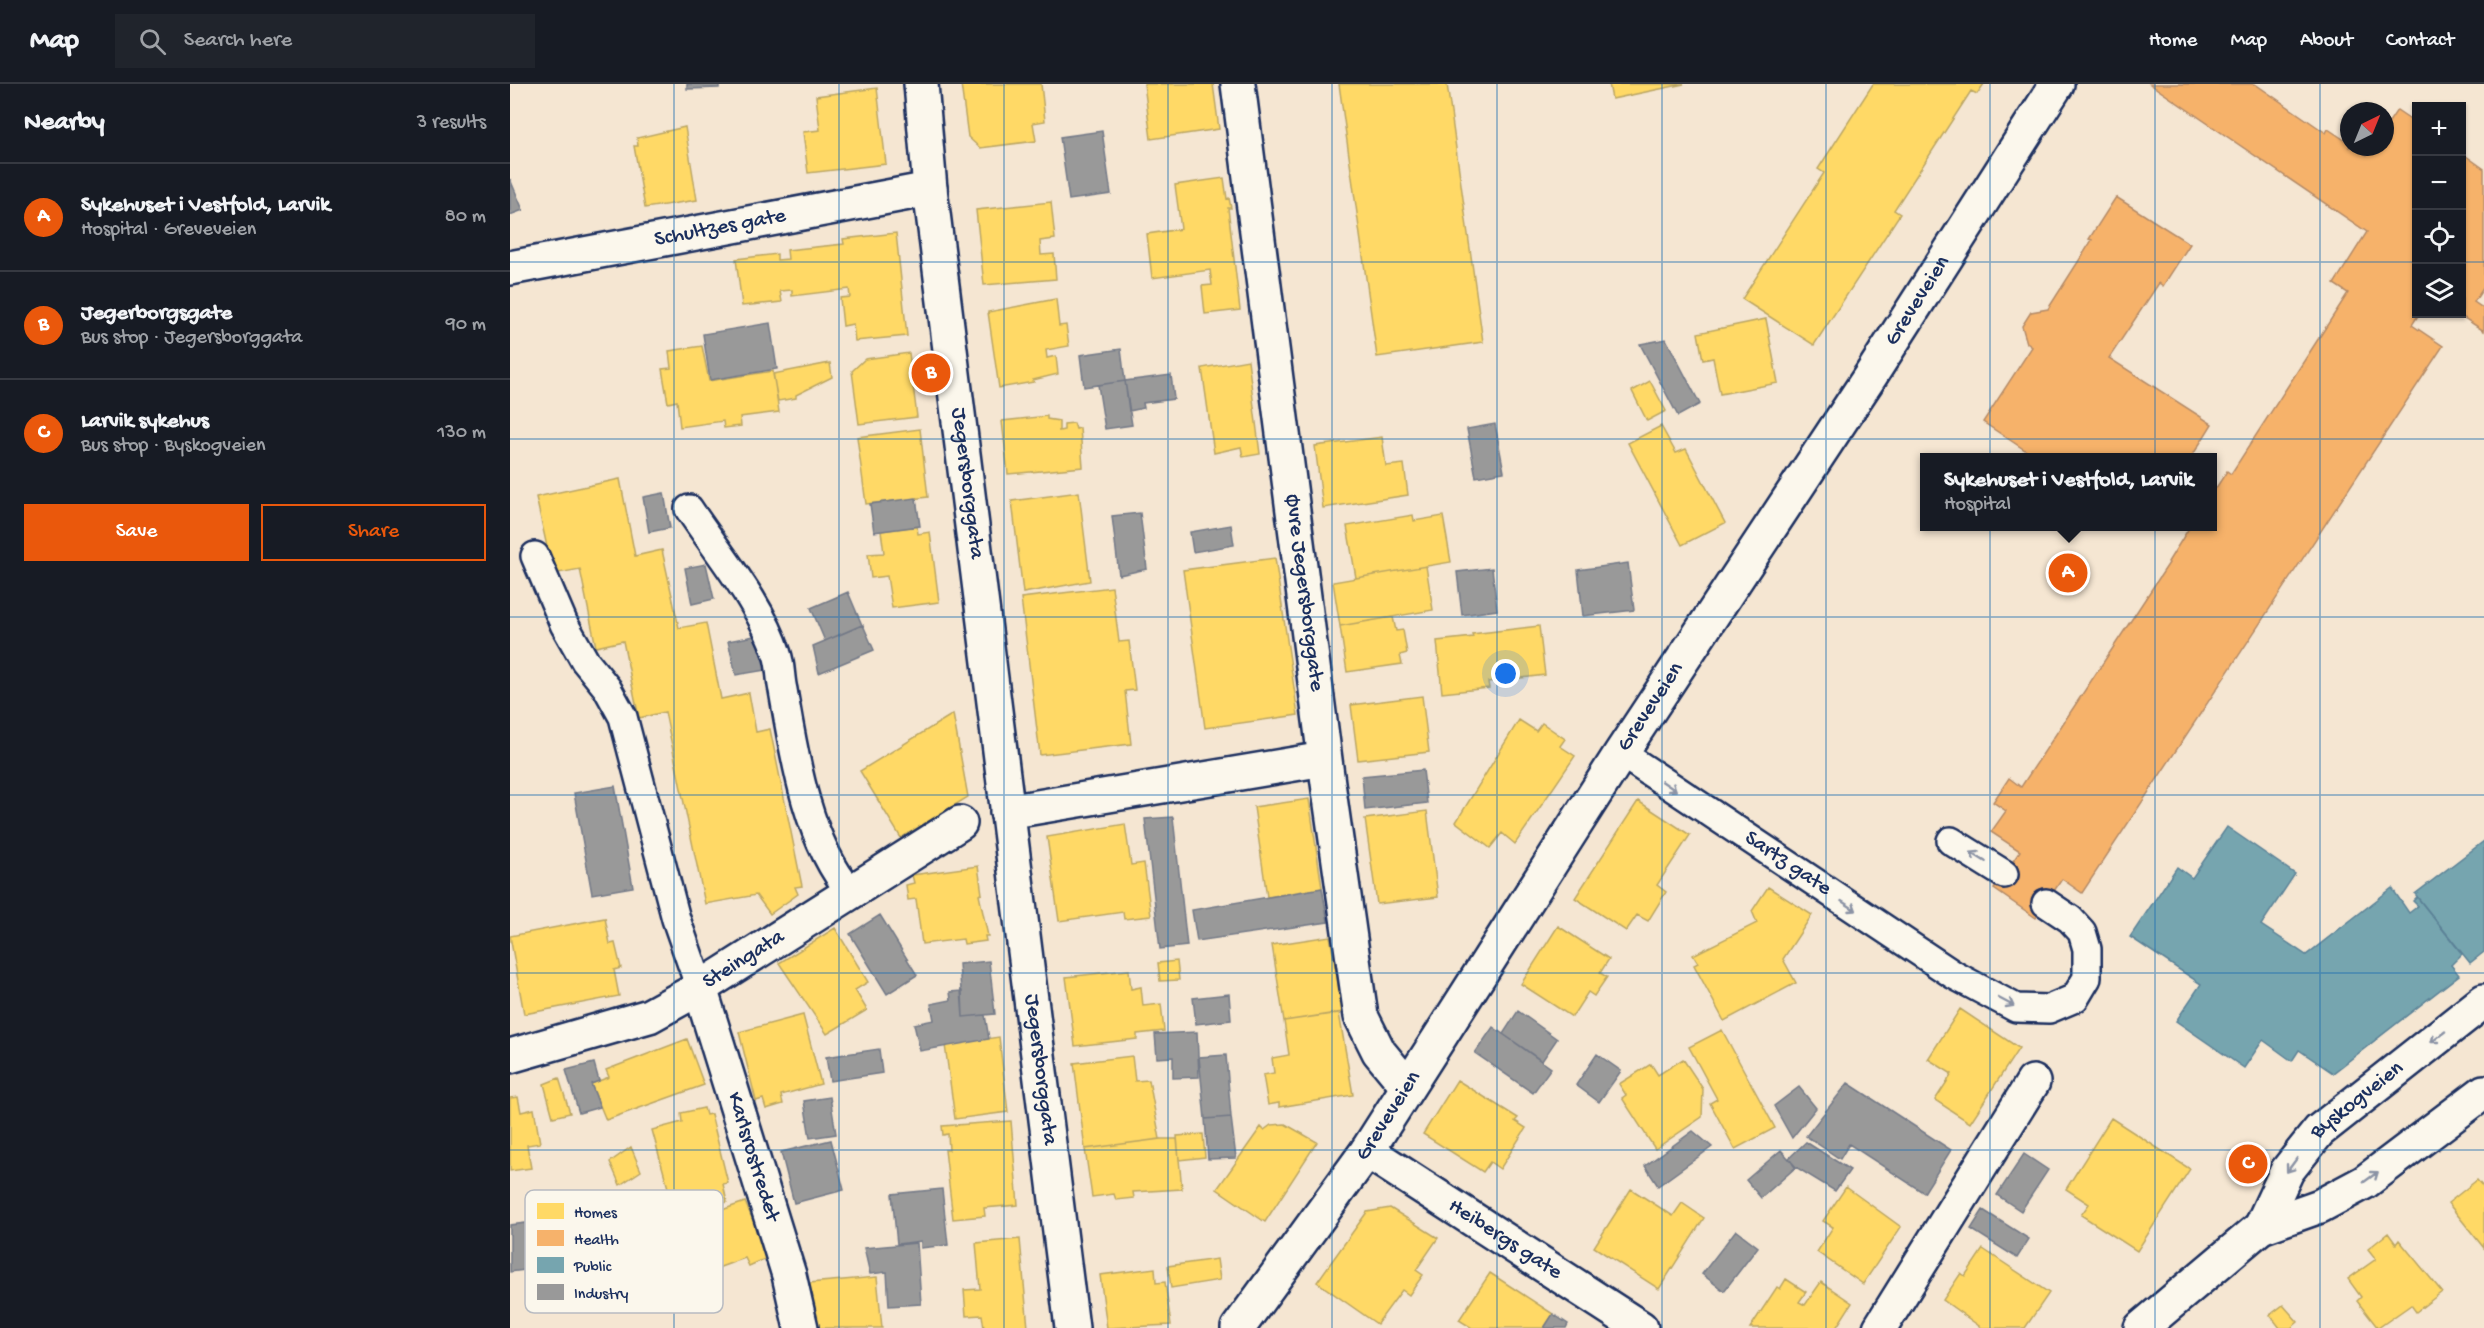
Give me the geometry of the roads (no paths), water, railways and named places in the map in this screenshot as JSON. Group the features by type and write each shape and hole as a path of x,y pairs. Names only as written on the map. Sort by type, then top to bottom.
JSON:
{"street":[{"name":"Jegersborggata","path":"921,84 930,189 1072,1328"},
{"name":"Øvre Jegersborggate","path":"1238,84 1324,759 1361,1016 1379,1052 1407,1086"},
{"name":"Greveveien","path":"1238,1328 1367,1151 1621,753 1871,375 2057,84"},
{"name":"Schultzes gate","path":"510,268 930,189"},
{"path":"1007,812 1324,759"},
{"name":"Steingata","path":"510,1056 649,1016 700,988 960,823"},
{"name":"Karlsrostredet","path":"700,988 789,1275 801,1328"},
{"name":"Byskogveien","path":"2261,1227 2287,1171 2319,1131 2484,1001"},
{"path":"1880,1328 2033,1082"},
{"name":"Byskogveien","path":"2141,1328 2261,1227 2320,1206 2365,1182 2484,1092"},
{"name":"Heibergs gate","path":"1367,1151 1641,1328"}],"lane":[{"path":"689,509 764,620 778,656 805,796 824,851 839,879 851,892"},
{"path":"535,556 564,624 585,661 607,688 623,717 676,920 700,988"},
{"name":"Sartz gate","path":"1621,753 1954,975 2016,1008 2049,1009 2076,998 2087,978 2087,949 2082,932 2070,919 2046,903"},
{"path":"1951,841 2004,874"}],"place":[{"name":"Jegerborgsgate","path":"931,373"},
{"name":"Sykehuset i Vestfold, Larvik","path":"2068,573"},
{"name":"Larvik sykehus","path":"2248,1164"}]}
